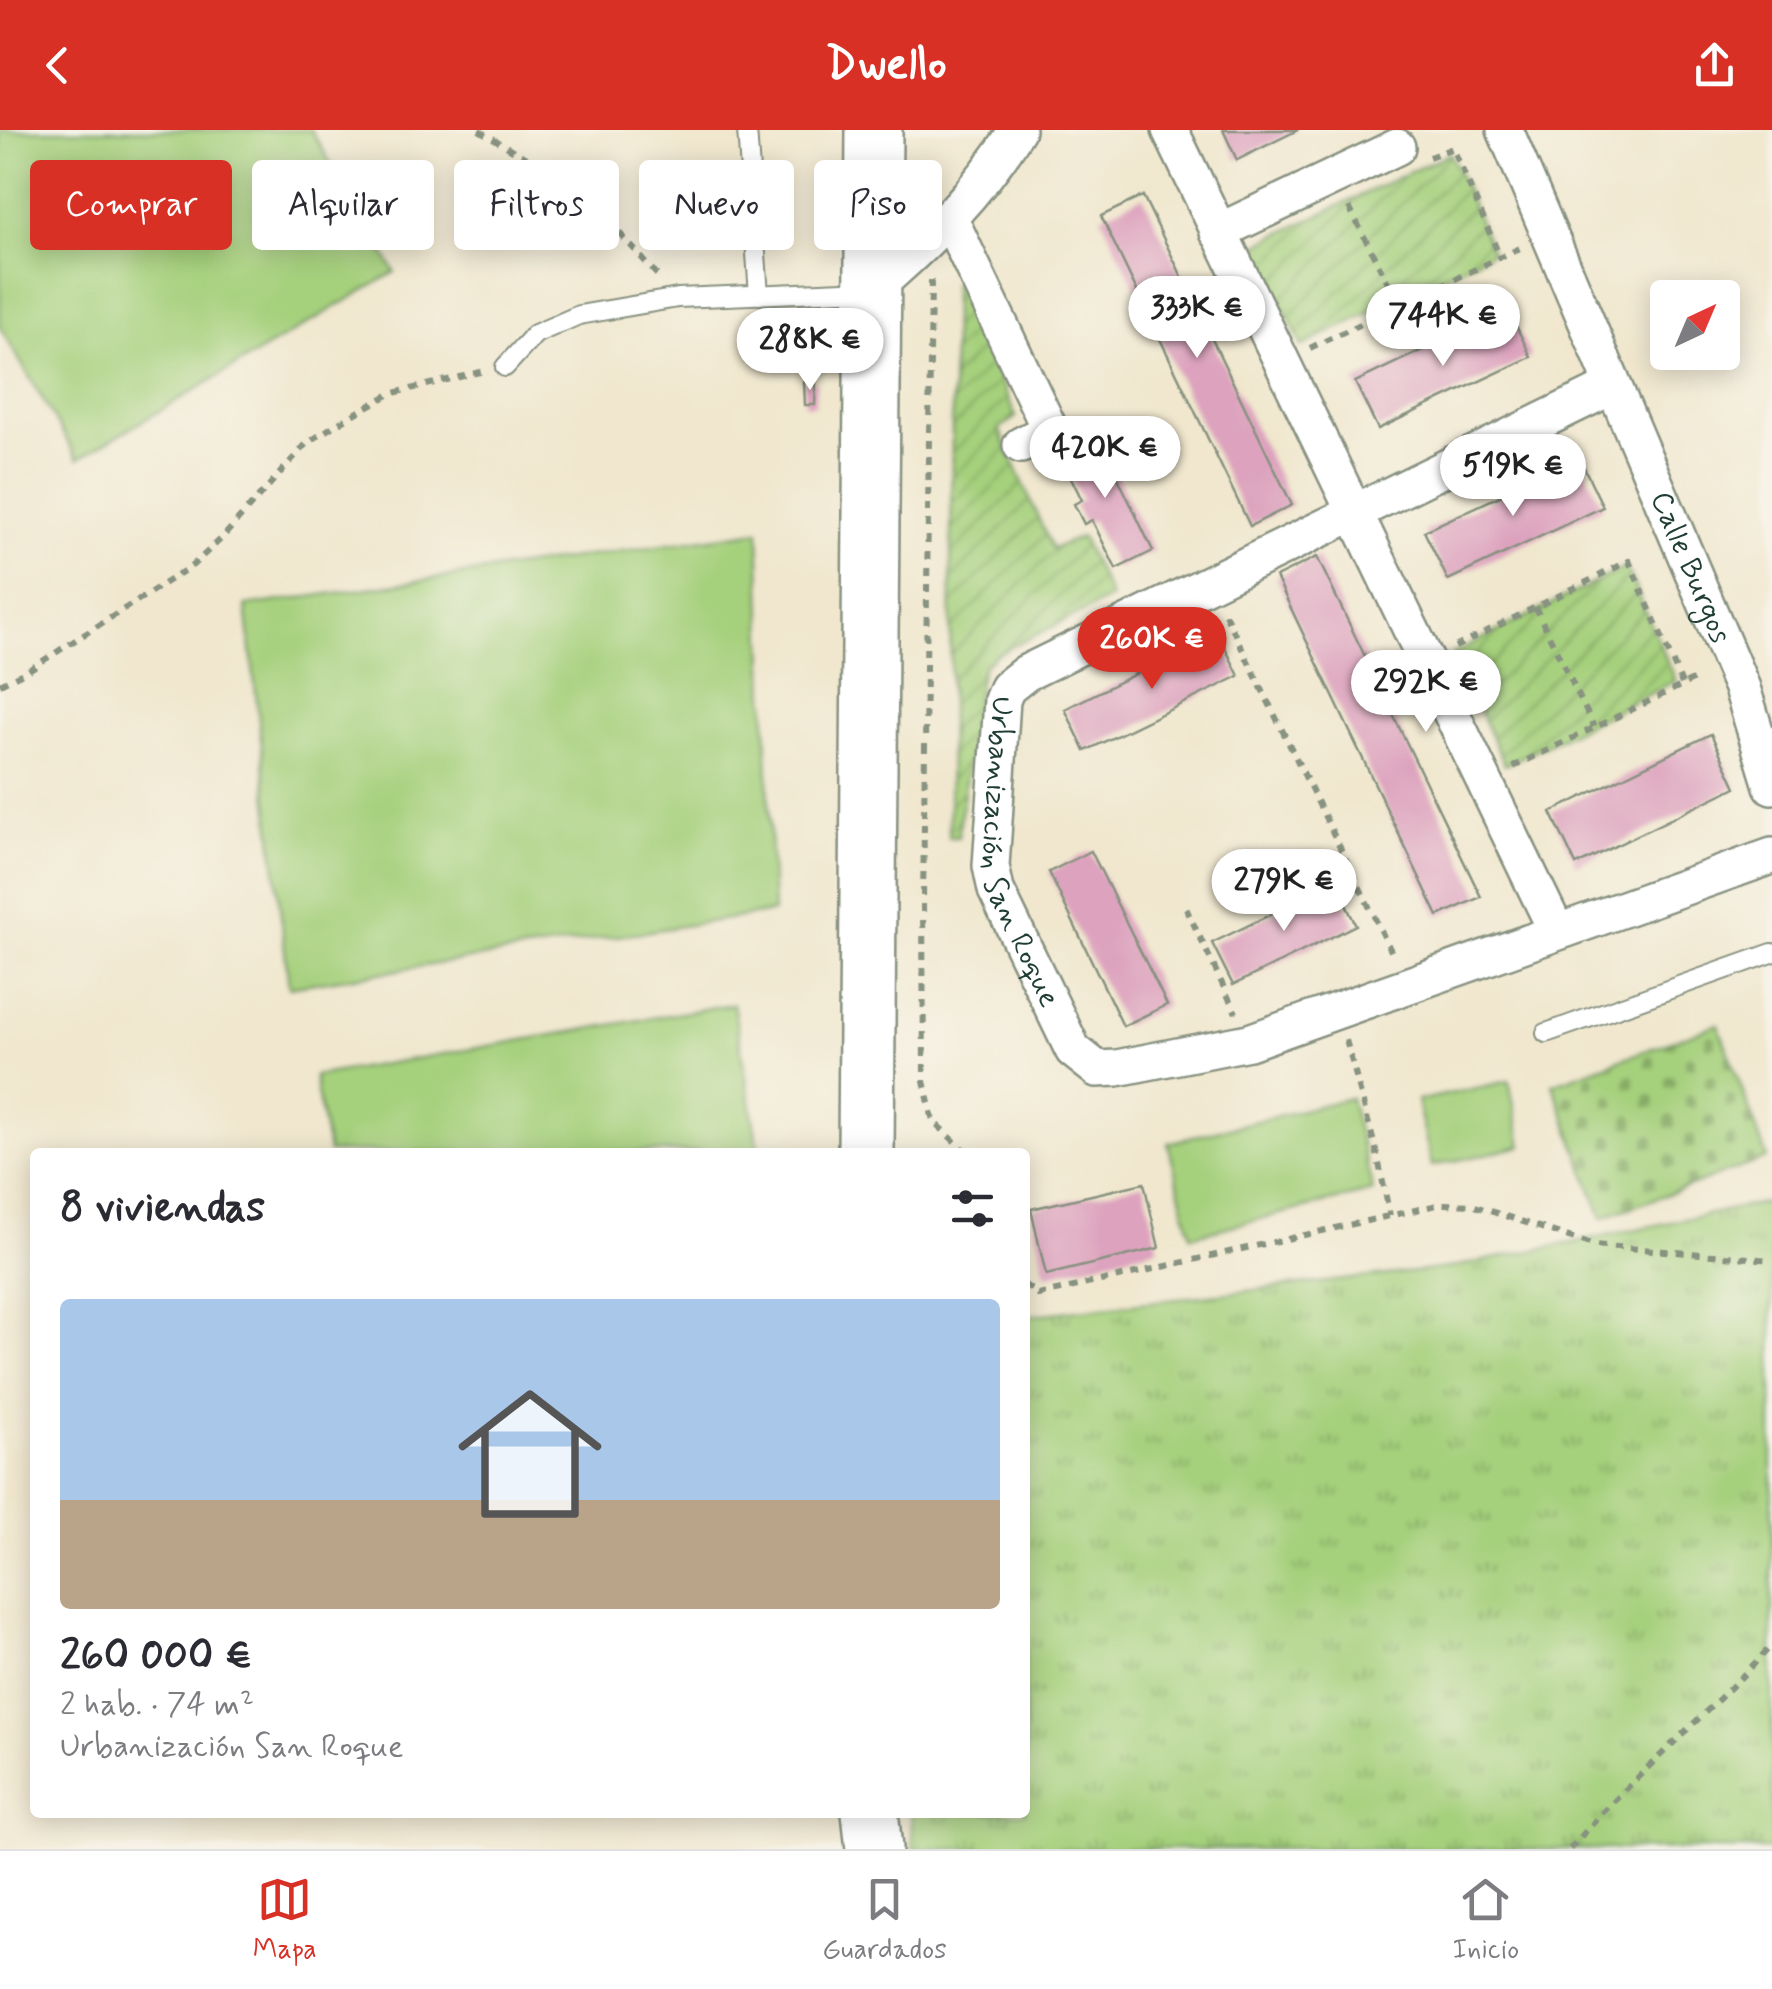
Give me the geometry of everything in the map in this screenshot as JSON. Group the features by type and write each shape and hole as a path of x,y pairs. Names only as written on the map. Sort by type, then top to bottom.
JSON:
{"highway":[{"path":"866,1148 874,130"},
{"path":"871,1818 874,1849"}],"street":[{"path":"942,226 1017,130"},
{"path":"1170,130 1556,930"},
{"name":"Calle Burgos","path":"1505,130 1742,688 1772,786"},
{"path":"1218,232 1407,154"},
{"path":"942,232 1050,430 1021,445"},
{"path":"872,290 916,250"},
{"name":"Urbanización San Roque","path":"1613,386 1057,656 1007,688 1002,700 995,774 991,866 996,890 1074,1050 1097,1069 1249,1042 1772,856"}],"lane":[{"path":"747,130 759,295"},
{"path":"505,367 535,334 579,315 678,298 872,290"},
{"path":"1546,1032 1772,953"}],"path":[{"path":"479,130 583,192 678,298"},
{"path":"1407,154 1453,148 1500,257"},
{"path":"1344,197 1399,304"},
{"path":"1282,362 1549,236"},
{"path":"940,250 924,1081 933,1120 962,1148"},
{"path":"0,684 27,671 193,565 222,539 306,444 334,425 390,394 440,379 505,367"},
{"path":"1446,651 1630,561 1682,684"},
{"path":"1209,582 1408,986"},
{"path":"1536,607 1594,727"},
{"path":"1504,771 1731,663"},
{"path":"1186,908 1249,1042"},
{"path":"1338,1010 1390,1216"},
{"path":"1030,1289 1038,1295 1442,1204 1472,1205 1592,1245 1772,1260"},
{"path":"1570,1849 1613,1799 1721,1700 1772,1645"}],"green space":[{"path":"0,130 311,130 329,160 252,160 252,250 382,250 395,272 78,459 0,327"},
{"path":"1450,153 1492,252 1302,346 1254,246"},
{"path":"953,284 959,286 1016,417 999,429 1052,549 1081,537 1111,598 995,655 984,665 958,837 949,837"},
{"path":"759,531 773,912 289,987 246,606"},
{"path":"1626,567 1676,681 1505,765 1452,654"},
{"path":"733,1004 758,1148 327,1148 314,1076"},
{"path":"1718,1024 1767,1158 1602,1218 1553,1084"},
{"path":"1509,1081 1522,1146 1432,1166 1417,1101"},
{"path":"1350,1098 1373,1191 1191,1236 1168,1143"},
{"path":"1772,1201 1772,1849 913,1849 911,1818 1030,1818 1030,1315 1449,1268"}],"building":[{"path":"1223,130 1298,130 1237,160"},
{"path":"1143,196 1292,505 1250,526 1101,216"},
{"path":"1508,309 1531,357 1378,429 1355,382"},
{"path":"804,382 816,382 815,405 805,405"},
{"path":"1096,432 1153,551 1116,569 1092,520 1084,524 1074,504 1082,500 1058,451"},
{"path":"1580,459 1603,507 1448,580 1424,531"},
{"path":"1317,557 1481,897 1438,916 1276,577"},
{"path":"1218,633 1239,676 1085,751 1065,709"},
{"path":"1711,734 1736,787 1576,865 1551,812"},
{"path":"1091,851 1167,1005 1123,1026 1049,872"},
{"path":"1335,883 1356,925 1233,985 1212,943"},
{"path":"1144,1183 1159,1248 1046,1275 1031,1209"}]}
